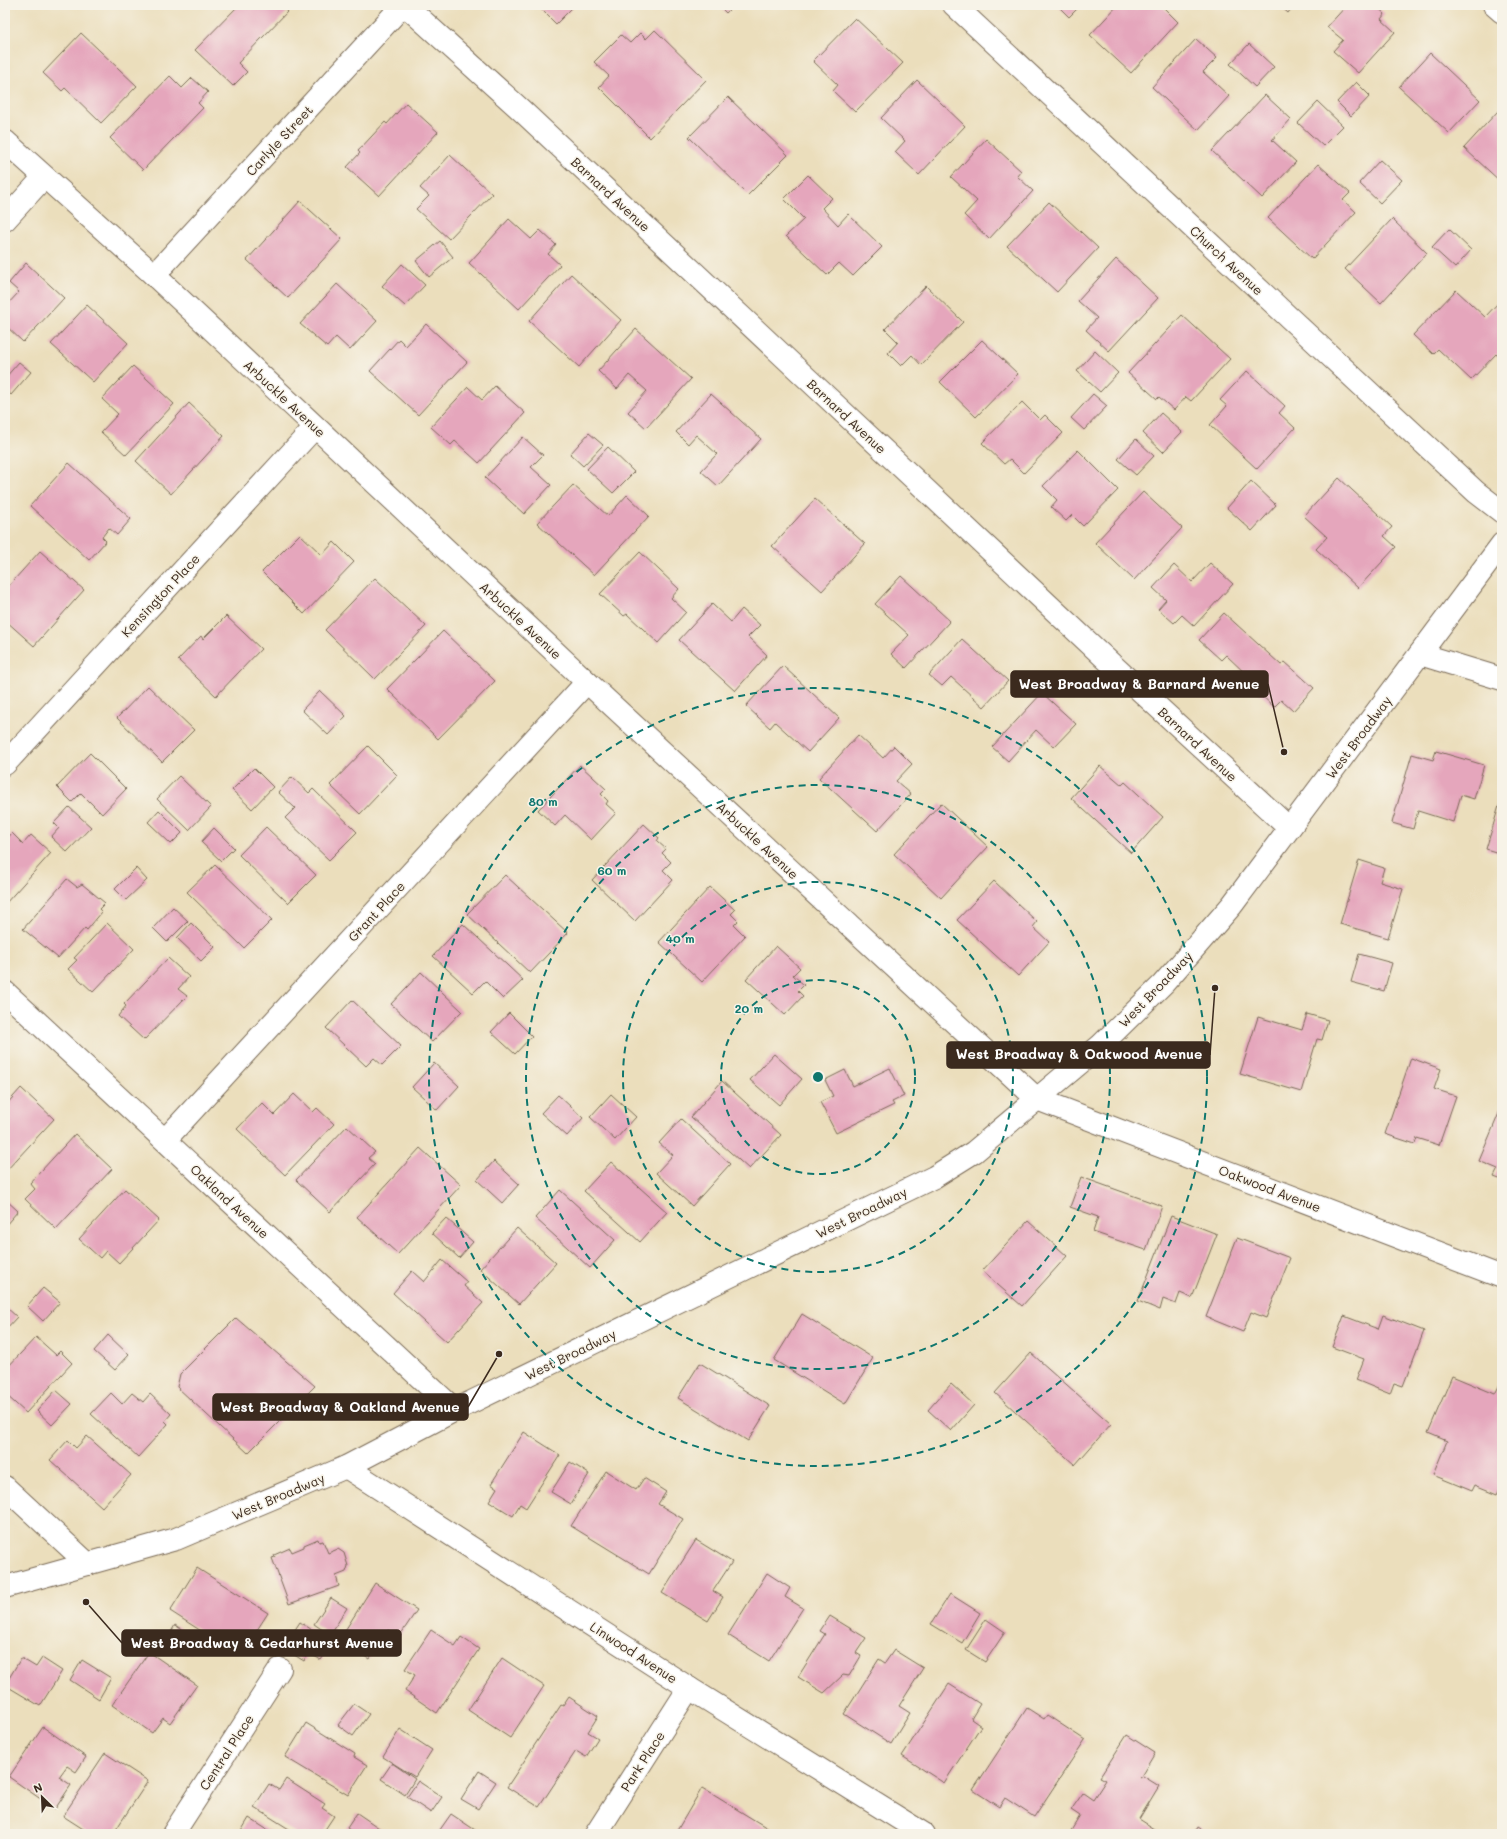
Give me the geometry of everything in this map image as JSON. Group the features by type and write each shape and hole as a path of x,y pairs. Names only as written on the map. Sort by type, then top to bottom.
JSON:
{"street":[{"name":"Carlyle Street","path":"154,275 404,5"},
{"name":"Barnard Avenue","path":"404,5 520,109 1100,653 1289,828"},
{"name":"Church Avenue","path":"954,5 1476,492 1502,512"},
{"path":"1494,5 1502,12"},
{"name":"Arbuckle Avenue","path":"5,141 44,178 154,275 587,682 1037,1098"},
{"path":"5,220 44,178"},
{"name":"Kensington Place","path":"5,764 315,427"},
{"name":"West Broadway","path":"5,1587 176,1539 346,1467 455,1410 934,1177 974,1152 1100,1046 1163,984 1232,905 1502,544"},
{"path":"1420,654 1502,679"},
{"name":"Grant Place","path":"165,1140 587,682"},
{"name":"Oakland Avenue","path":"5,992 455,1410"},
{"name":"Oakwood Avenue","path":"1037,1098 1502,1277"},
{"name":"Linwood Avenue","path":"346,1467 689,1688 924,1834"},
{"path":"5,1487 88,1564"},
{"name":"Central Place","path":"173,1834 280,1669"},
{"name":"Park Place","path":"596,1834 689,1688"}],"building":[{"path":"239,5 281,5 288,11 238,63 247,72 233,86 195,50"},
{"path":"537,5 575,5 556,24"},
{"path":"718,5 734,5 726,13"},
{"path":"1057,5 1081,5 1069,17"},
{"path":"1118,5 1131,5 1136,10 1140,5 1161,5 1178,22 1131,73 1090,35"},
{"path":"1279,5 1294,5 1288,13"},
{"path":"1347,5 1375,5 1385,14 1381,19 1395,32 1358,73 1333,51 1343,40 1327,27"},
{"path":"855,18 903,63 855,112 833,91 838,85 813,61"},
{"path":"655,30 706,80 650,138 599,87 609,76 594,62 621,35 630,43 640,33 646,39"},
{"path":"81,33 137,86 101,123 65,88 62,91 43,73"},
{"path":"1196,39 1217,58 1203,72 1229,96 1198,130 1152,87"},
{"path":"1249,44 1274,67 1255,87 1230,64"},
{"path":"1430,53 1480,100 1449,133 1399,87"},
{"path":"170,76 182,88 192,78 208,92 198,103 203,108 143,170 110,138"},
{"path":"917,80 965,126 919,175 895,152 905,141 881,118"},
{"path":"1356,82 1370,96 1351,116 1337,102"},
{"path":"1265,95 1291,119 1272,140 1296,162 1262,198 1212,151"},
{"path":"728,97 788,155 748,195 689,137"},
{"path":"1318,102 1343,126 1323,146 1298,123"},
{"path":"406,103 438,132 379,196 347,167 360,153 358,151 385,122 387,124"},
{"path":"1498,111 1502,115 1502,183 1464,148"},
{"path":"986,139 1021,171 1017,176 1033,191 989,239 964,215 977,201 951,177"},
{"path":"450,155 492,194 449,239 416,209 429,196 420,188"},
{"path":"1380,160 1402,180 1380,203 1359,183"},
{"path":"1318,164 1350,193 1343,200 1356,212 1312,259 1268,218"},
{"path":"808,175 832,198 822,208 838,225 848,214 882,247 853,276 839,263 827,275 786,236 804,219 784,199"},
{"path":"300,201 342,239 288,298 247,260"},
{"path":"1049,202 1098,248 1057,292 1007,246"},
{"path":"509,219 531,239 540,230 556,245 548,254 560,265 519,309 469,263"},
{"path":"1392,219 1427,253 1381,303 1345,269"},
{"path":"1449,229 1471,250 1455,268 1432,247"},
{"path":"440,241 453,257 429,277 416,261"},
{"path":"1116,259 1158,298 1109,351 1086,330 1097,318 1078,301"},
{"path":"26,263 64,298 23,342 5,325 5,307 19,292 9,283"},
{"path":"402,264 425,285 405,306 382,286"},
{"path":"571,274 621,320 579,367 529,321"},
{"path":"337,284 377,321 350,350 336,337 327,347 300,324"},
{"path":"926,286 963,322 921,365 912,355 901,366 888,353 898,342 885,329"},
{"path":"1456,290 1485,317 1499,302 1502,305 1502,357 1501,359 1496,354 1471,380 1438,349 1433,354 1413,335"},
{"path":"87,305 128,343 93,382 51,344"},
{"path":"1182,315 1230,359 1191,401 1186,397 1174,410 1159,397 1157,399 1128,373"},
{"path":"426,324 467,362 418,415 370,371 399,339 406,346"},
{"path":"636,329 691,379 646,428 628,412 647,391 629,375 617,389 598,371"},
{"path":"982,340 1018,374 976,417 940,382"},
{"path":"1095,351 1118,373 1100,392 1077,371"},
{"path":"19,362 31,372 11,395 5,389 5,378"},
{"path":"133,366 174,404 126,455 101,432 118,414 102,399"},
{"path":"1247,371 1285,406 1279,413 1295,428 1257,469 1210,425 1227,406 1220,400"},
{"path":"495,386 525,413 479,463 455,441 451,445 431,427 468,387 482,400"},
{"path":"711,394 761,439 718,486 701,471 717,454 696,435 688,444 676,432"},
{"path":"1093,394 1107,406 1084,430 1071,418"},
{"path":"1022,402 1040,420 1045,415 1063,433 1024,473 1010,459 1004,464 982,443"},
{"path":"189,403 224,436 171,494 136,461"},
{"path":"1161,413 1182,432 1163,452 1143,433"},
{"path":"589,433 603,445 583,466 570,454"},
{"path":"523,437 543,455 531,467 551,485 524,514 485,478"},
{"path":"1136,439 1154,456 1136,475 1118,459"},
{"path":"608,447 634,472 613,493 587,469"},
{"path":"1078,450 1118,490 1083,526 1072,515 1066,521 1051,507 1057,500 1043,486"},
{"path":"69,463 131,519 117,535 109,528 102,537 106,541 89,560 30,506"},
{"path":"1339,478 1392,527 1384,536 1396,547 1358,588 1316,549 1327,537 1304,516"},
{"path":"1251,481 1276,505 1252,531 1227,508"},
{"path":"573,485 608,516 627,495 649,516 594,575 537,523"},
{"path":"1143,492 1182,528 1134,580 1095,543"},
{"path":"815,499 865,544 822,591 772,546"},
{"path":"300,534 322,555 334,542 354,562 304,614 262,572"},
{"path":"40,551 84,590 34,646 5,620 5,590"},
{"path":"640,552 679,589 671,598 686,612 658,643 627,614 624,616 600,594"},
{"path":"1210,563 1233,584 1194,626 1182,615 1174,623 1158,609 1166,600 1153,588 1174,565 1192,582"},
{"path":"901,576 950,621 906,668 891,654 909,635 875,604"},
{"path":"375,578 426,626 375,679 325,630"},
{"path":"712,604 731,622 742,609 760,625 748,637 767,655 735,691 679,640"},
{"path":"1224,613 1281,665 1285,662 1314,688 1293,711 1281,700 1274,707 1245,680 1248,676 1226,655 1221,660 1199,640"},
{"path":"226,616 261,649 216,696 178,660 201,636 203,639"},
{"path":"443,631 495,681 438,739 387,689"},
{"path":"962,639 1008,681 984,707 951,677 942,686 929,675"},
{"path":"783,666 839,718 808,752 775,722 770,728 746,706"},
{"path":"148,686 194,730 162,762 117,718"},
{"path":"320,691 346,716 328,735 302,710"},
{"path":"1042,693 1076,724 1054,747 1036,730 1008,761 992,747"},
{"path":"858,735 883,758 894,746 912,764 896,781 911,794 877,831 819,778"},
{"path":"368,746 397,775 360,814 330,785"},
{"path":"1436,751 1484,765 1474,799 1461,795 1453,822 1418,811 1413,829 1392,823 1412,754 1433,760"},
{"path":"90,753 126,789 102,814 81,793 72,802 57,787"},
{"path":"580,765 606,789 601,794 608,801 606,804 616,813 591,840 565,815 555,826 538,810"},
{"path":"1100,766 1122,785 1125,782 1163,817 1131,853 1071,798"},
{"path":"254,768 273,787 252,809 232,790"},
{"path":"179,776 211,807 189,830 157,799"},
{"path":"292,777 309,793 313,789 357,832 329,860 285,818 295,808 278,792"},
{"path":"1502,796 1502,854 1486,849"},
{"path":"941,803 988,847 941,898 894,854"},
{"path":"69,807 91,827 67,852 51,837 59,828 54,823"},
{"path":"159,810 182,833 171,844 148,822"},
{"path":"644,824 659,838 657,841 666,849 662,853 671,862 663,870 673,880 635,921 592,880"},
{"path":"266,827 316,875 288,903 239,855"},
{"path":"214,828 234,848 221,861 201,842"},
{"path":"12,833 23,844 31,835 51,853 5,904 5,841"},
{"path":"1359,860 1384,868 1380,882 1403,889 1388,938 1340,924"},
{"path":"215,865 272,920 244,948 187,892"},
{"path":"136,868 147,880 126,900 115,889"},
{"path":"505,875 568,933 530,973 467,914"},
{"path":"67,879 77,887 82,884 105,903 99,909 102,912 87,930 85,928 58,958 23,929"},
{"path":"994,881 1037,922 1033,927 1049,942 1018,976 957,920"},
{"path":"710,887 735,910 731,914 738,921 734,925 745,936 702,982 659,942"},
{"path":"173,907 188,921 167,942 153,928"},
{"path":"107,923 134,949 93,992 68,969 77,960 74,958"},
{"path":"191,923 215,947 201,961 177,938"},
{"path":"463,924 523,980 503,999 485,981 473,993 433,956"},
{"path":"776,946 800,968 793,975 804,985 798,991 803,996 785,1015 746,979"},
{"path":"1359,954 1392,963 1384,991 1351,982"},
{"path":"168,958 189,977 178,989 187,996 144,1040 118,1016 126,1006 124,1004"},
{"path":"421,972 462,1011 432,1042 391,1004"},
{"path":"352,1000 401,1046 382,1065 374,1058 366,1066 326,1028"},
{"path":"509,1013 532,1036 515,1054 491,1032"},
{"path":"1307,1014 1328,1020 1322,1040 1317,1039 1301,1092 1240,1074 1258,1017 1302,1030"},
{"path":"774,1054 802,1079 779,1105 750,1080"},
{"path":"1411,1058 1441,1069 1434,1089 1456,1096 1439,1145 1417,1138 1415,1144 1385,1134"},
{"path":"434,1063 459,1086 437,1110 412,1087"},
{"path":"890,1068 904,1096 892,1102 894,1105 836,1133 820,1102 833,1096 825,1080 845,1070 853,1086"},
{"path":"722,1081 781,1135 749,1169 691,1117"},
{"path":"21,1088 54,1119 5,1172 5,1106"},
{"path":"294,1094 313,1112 317,1108 334,1124 285,1175 237,1129 262,1103 274,1115"},
{"path":"611,1094 636,1117 615,1140 590,1117"},
{"path":"558,1095 583,1118 567,1136 541,1113"},
{"path":"1502,1106 1502,1180 1494,1177 1498,1169 1479,1161"},
{"path":"681,1119 730,1164 692,1206 656,1173 673,1155 659,1143"},
{"path":"347,1126 375,1152 368,1158 375,1164 330,1212 296,1180"},
{"path":"75,1134 112,1169 56,1229 25,1199 35,1189 30,1183"},
{"path":"420,1148 461,1185 398,1254 357,1217"},
{"path":"494,1161 519,1184 502,1203 477,1180"},
{"path":"611,1162 667,1212 640,1242 584,1191"},
{"path":"1081,1177 1162,1206 1146,1250 1093,1232 1098,1217 1070,1207"},
{"path":"125,1189 159,1220 119,1263 106,1251 100,1258 79,1239"},
{"path":"560,1190 615,1240 590,1268 535,1218"},
{"path":"5,1199 18,1211 5,1226"},
{"path":"1171,1216 1217,1234 1192,1298 1180,1293 1176,1304 1163,1299 1160,1310 1138,1301"},
{"path":"446,1218 473,1242 459,1258 432,1233"},
{"path":"1028,1221 1067,1256 1022,1306 982,1271"},
{"path":"517,1228 556,1263 519,1304 480,1269"},
{"path":"1237,1238 1290,1258 1266,1318 1251,1312 1243,1332 1206,1317"},
{"path":"442,1260 467,1282 464,1286 483,1303 447,1342 393,1293 412,1271 424,1282"},
{"path":"43,1288 60,1302 43,1321 27,1306"},
{"path":"5,1306 17,1317 5,1330"},
{"path":"802,1314 873,1358 845,1404 774,1360"},
{"path":"1383,1315 1424,1331 1403,1386 1394,1383 1390,1394 1356,1380 1364,1359 1332,1347 1344,1316 1378,1329"},
{"path":"236,1318 315,1386 248,1453 177,1387 180,1374"},
{"path":"108,1335 129,1355 115,1370 94,1351"},
{"path":"36,1337 56,1355 60,1351 72,1363 26,1413 5,1394 5,1370"},
{"path":"1031,1353 1111,1424 1075,1465 995,1393"},
{"path":"700,1363 770,1406 748,1441 678,1398"},
{"path":"1452,1376 1495,1394 1500,1384 1502,1385 1502,1484 1497,1494 1475,1485 1472,1491 1433,1475 1447,1441 1428,1433"},
{"path":"951,1384 974,1405 951,1431 928,1410"},
{"path":"56,1390 72,1404 52,1425 37,1411"},
{"path":"111,1393 122,1404 132,1393 143,1402 150,1394 171,1414 165,1421 168,1424 138,1457 91,1414"},
{"path":"524,1432 560,1455 526,1508 520,1504 513,1516 489,1501 497,1488 491,1484"},
{"path":"87,1436 131,1475 102,1507 50,1460 68,1440 76,1448"},
{"path":"570,1462 589,1474 571,1504 551,1492"},
{"path":"606,1471 636,1490 644,1478 666,1492 658,1504 683,1519 649,1574 571,1526"},
{"path":"318,1539 319,1542 323,1541 328,1553 338,1549 344,1553 348,1566 346,1572 336,1576 339,1586 289,1604 272,1558 275,1557 274,1555 290,1548 292,1552"},
{"path":"696,1540 732,1562 713,1591 723,1597 708,1621 662,1593"},
{"path":"197,1568 268,1613 248,1644 242,1640 234,1652 170,1611"},
{"path":"767,1573 790,1588 785,1597 803,1608 769,1661 728,1635"},
{"path":"375,1583 417,1610 399,1637 388,1630 369,1659 339,1640"},
{"path":"950,1594 980,1613 962,1643 931,1624"},
{"path":"331,1598 347,1608 330,1635 314,1624"},
{"path":"830,1616 866,1638 856,1653 861,1656 849,1676 843,1675 824,1693 798,1677 825,1634 820,1631"},
{"path":"986,1619 1005,1632 985,1662 966,1650"},
{"path":"300,1622 332,1643 321,1660 309,1653 304,1661 283,1648"},
{"path":"175,1625 199,1641 190,1654 167,1639"},
{"path":"431,1630 455,1646 461,1637 479,1649 437,1713 405,1691 415,1675 405,1669"},
{"path":"894,1650 923,1668 899,1706 910,1713 891,1744 844,1714 879,1659 885,1663"},
{"path":"149,1652 197,1685 170,1723 163,1718 152,1733 112,1705"},
{"path":"21,1658 36,1667 42,1658 62,1671 40,1706 5,1685"},
{"path":"502,1658 544,1686 510,1738 468,1710"},
{"path":"82,1660 111,1678 99,1699 70,1680"},
{"path":"949,1684 980,1704 971,1719 981,1726 944,1783 902,1756"},
{"path":"569,1697 598,1716 588,1732 598,1738 586,1757 576,1751 539,1807 507,1787 561,1705 563,1706"},
{"path":"354,1704 369,1714 353,1736 338,1725"},
{"path":"1027,1708 1044,1719 1047,1715 1085,1740 1034,1817 1005,1798 999,1807 973,1790"},
{"path":"306,1723 355,1754 354,1757 367,1765 348,1795 285,1757"},
{"path":"43,1727 86,1757 76,1772 67,1766 59,1777 71,1785 55,1809 9,1777"},
{"path":"400,1729 432,1750 415,1777 383,1757"},
{"path":"1127,1735 1155,1753 1140,1778 1143,1776 1159,1786 1139,1819 1158,1831 1155,1834 1069,1834 1080,1816 1071,1810 1083,1793 1093,1800 1106,1780 1100,1777"},
{"path":"105,1753 148,1781 113,1834 91,1834 63,1816"},
{"path":"392,1763 415,1779 405,1795 381,1779"},
{"path":"479,1771 496,1782 478,1809 461,1799"},
{"path":"286,1779 325,1804 322,1808 334,1816 322,1834 297,1834 254,1807 269,1784 279,1790"},
{"path":"418,1781 442,1797 431,1813 407,1797"},
{"path":"702,1788 769,1829 765,1834 675,1834"},
{"path":"357,1813 382,1830 380,1834 355,1834 347,1828"},
{"path":"451,1814 481,1834 437,1834"},
{"path":"249,1818 274,1834 240,1833"},
{"path":"1197,1827 1208,1834 1193,1834"}],"place":[{"name":"West Broadway & Barnard Avenue","path":"1284,752"},
{"name":"West Broadway & Oakwood Avenue","path":"1215,988"},
{"name":"West Broadway & Oakland Avenue","path":"499,1354"},
{"name":"West Broadway & Cedarhurst Avenue","path":"86,1602"}]}
